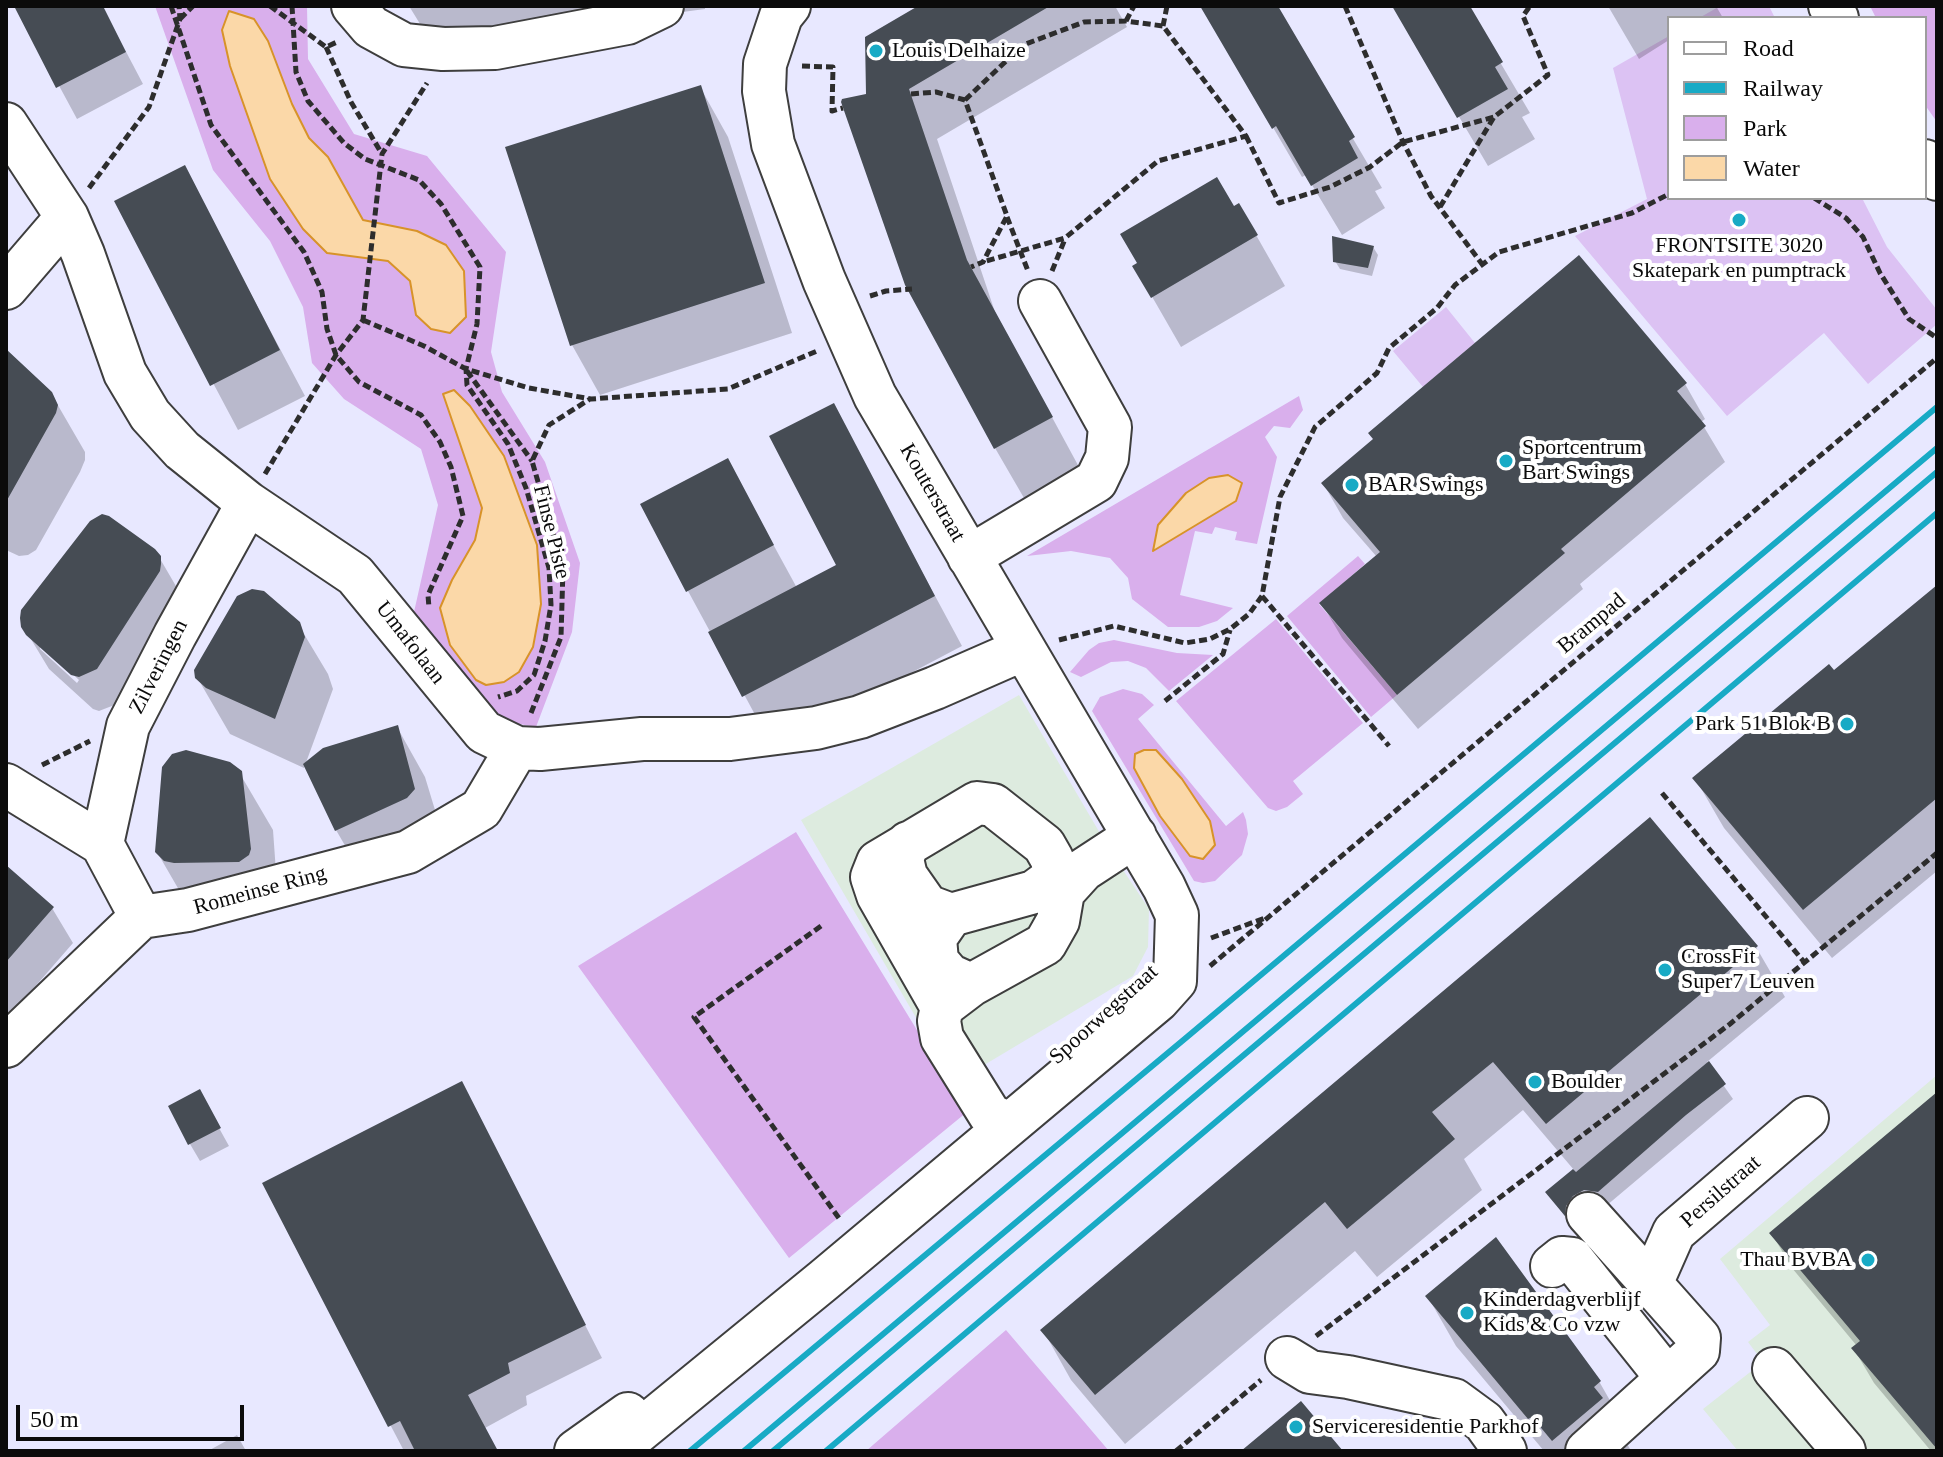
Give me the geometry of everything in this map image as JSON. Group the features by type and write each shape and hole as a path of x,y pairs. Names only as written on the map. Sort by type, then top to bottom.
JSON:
{"street":[{"path":"362,16 404,45 443,49 495,48 627,23 662,6"},
{"name":"Kouterstraat","path":"780,9 765,64 764,91 773,144 848,338 875,396 1199,949"},
{"name":"Umafolaan","path":"6,124 67,217 125,373 150,415 182,450 248,503 355,575 484,732 517,748 540,749 642,739 730,739 816,728 860,717 1024,649"},
{"path":"6,288 67,217"},
{"path":"969,557 1096,481 1107,458 1110,427 1040,301"},
{"name":"Zilveringen","path":"102,844 128,726 248,503"},
{"name":"Romeinse Ring","path":"141,917 188,910 408,852 481,809 517,748"},
{"path":"6,785 102,844 141,917 6,1046"},
{"path":"908,843 902,859 906,876 927,906 951,915 1034,892 1049,881 1054,871 1052,859 1044,845 1009,815 993,805 977,803 908,843 878,862 872,877 878,895 956,996"},
{"path":"999,1119 942,1038 939,1021 956,996 1045,944 1058,921 1063,892 1083,870 1135,836"},
{"path":"951,915 935,938 937,961 949,975 956,996"},
{"name":"Spoorwegstraat","path":"576,1451 625,1416 849,1232 1158,1000 1199,949"},
{"name":"Persilstraat","path":"1651,1284 1674,1232 1807,1118"},
{"name":"Spoorwegstraat","path":"611,1451 824,1280 999,1119"},
{"path":"1587,1451 1698,1351 1699,1338 1588,1214"},
{"path":"1552,1266 1562,1258 1572,1259 1667,1378"},
{"path":"1287,1358 1310,1372 1454,1400 1484,1422 1505,1451"},
{"path":"1774,1369 1844,1451"}],"path":[{"path":"171,6 211,125 304,252 322,292 327,329 336,355 359,382 421,415 440,442 451,467 463,516 428,595 429,610"},
{"path":"67,217 149,107 178,27 179,6"},
{"path":"180,19 193,6"},
{"path":"270,6 326,47 351,102 382,154"},
{"path":"292,6 296,72 308,101 344,143 365,159 419,180 441,204 480,267 477,324 466,369 532,461 563,568 561,637 517,748"},
{"path":"1126,21 1134,6"},
{"path":"1163,26 1167,6"},
{"path":"1345,6 1403,142 1440,207 1482,264"},
{"path":"1440,207 1494,117 1548,75 1523,16 1530,6"},
{"path":"326,47 362,16"},
{"path":"965,100 1023,45 1084,22 1126,21 1163,26 1246,136 1279,203 1330,187 1370,167 1403,142 1494,117"},
{"path":"248,503 336,355 363,320 382,154 423,90 443,49"},
{"path":"765,64 833,67 832,111 843,108"},
{"path":"911,94 936,92 965,100"},
{"path":"965,100 1040,301"},
{"path":"971,267 1065,238 1158,161 1246,136"},
{"path":"1024,649 1114,626 1185,643 1210,639 1230,629 1249,614 1262,596 1280,497 1315,427 1377,373 1389,348 1437,308 1455,285 1499,252 1632,213 1667,195"},
{"path":"1817,200 1846,218 1863,237 1880,273 1909,319 1937,338"},
{"path":"983,262 1007,216"},
{"path":"363,320 424,346 466,369 529,388 591,399 728,389 848,338"},
{"name":"Brampad","path":"1199,949 1269,916 1937,358"},
{"name":"Finse Piste","path":"466,369 467,385 508,444 526,488 549,568 551,605 545,641 534,675 517,691 498,697 488,695"},
{"path":"532,461 549,425 591,399"},
{"path":"1262,596 1389,746"},
{"path":"1165,701 1223,654 1230,629"},
{"path":"6,785 83,744 128,726"},
{"path":"1662,793 1805,963"},
{"path":"1176,1451 1287,1358 1730,1024 1937,853"},
{"name":"Brampad","path":"1199,949 1269,916"},
{"path":"821,926 694,1017 849,1232"}],"shaded area":[{"path":"1720,6 1769,6 1774,16 1702,16"},
{"name":"FRONTSITE 3020 Skatepark en pumptrack","path":"1667,37 1667,200 1863,200 1887,247 1937,310 1937,324 1868,384 1824,333 1727,416 1575,236 1647,199 1613,68"},
{"path":"1446,307 1475,343 1423,387 1393,351"},
{"path":"1019,695 1111,852 1149,909 1148,947 1133,976 954,1083 801,820"},
{"path":"1937,1075 1937,1451 1738,1451 1703,1409 1763,1362 1748,1342 1770,1325 1720,1259"}],"green space":[{"path":"155,6 307,6 308,59 354,134 427,156 506,252 491,352 502,392 545,462 580,563 572,632 536,727 508,722 490,712 426,641 414,612 438,505 421,449 344,399 312,363 303,307 270,241 213,170"},
{"path":"1870,6 1937,6 1937,122 1927,108 1927,16 1875,16"},
{"path":"1299,396 1303,410 1290,428 1274,426 1265,437 1277,457 1257,544 1235,540 1237,532 1215,527 1212,534 1195,531 1180,595 1233,608 1217,621 1199,627 1168,627 1132,599 1128,578 1110,558 1071,551 1027,556"},
{"path":"1358,556 1365,564 1319,604 1397,695 1371,717 1287,616"},
{"path":"1276,619 1363,723 1293,781 1303,794 1287,807 1276,811 1268,808 1176,701"},
{"path":"1114,640 1177,653 1213,655 1169,691 1146,668 1128,661 1111,662 1081,677 1070,672 1089,650 1099,643"},
{"path":"1123,689 1142,694 1154,705 1138,719 1226,826 1243,812 1248,834 1242,855 1215,881 1194,881 1092,711 1100,697"},
{"path":"796,832 967,1112 789,1258 578,966"},
{"path":"1006,1330 1109,1451 866,1451"}],"water":[{"path":"229,11 254,19 268,41 292,104 309,138 328,157 363,220 417,231 446,245 464,271 466,317 450,333 431,329 416,315 410,281 388,261 327,253 303,229 270,179 230,66 222,30"},
{"path":"454,390 470,406 504,456 537,545 541,604 533,647 519,672 504,682 486,685 476,680 450,645 440,608 475,540 482,508 443,394"},
{"path":"1228,475 1242,483 1236,501 1153,551 1158,525 1186,493 1209,478"},
{"path":"1156,750 1182,779 1210,821 1215,845 1203,859 1190,856 1160,816 1134,768 1135,754"}],"building":[{"path":"14,6 103,6 126,52 56,88"},
{"path":"918,6 1050,6 909,89 967,260 1053,417 994,449 905,285 841,102 842,99 866,94 865,37"},
{"path":"1200,6 1278,6 1355,137 1349,141 1358,158 1311,186 1276,126 1272,129"},
{"path":"1392,6 1470,6 1503,62 1495,67 1508,89 1457,118"},
{"path":"701,85 765,283 570,346 505,147"},
{"path":"185,165 280,350 210,386 114,201"},
{"path":"1217,177 1234,206 1239,203 1258,235 1151,298 1132,266 1137,263 1120,234"},
{"path":"1332,236 1374,246 1368,268 1333,262"},
{"name":"Sportcentrum Bart Swings","path":"1579,255 1687,383 1677,391 1706,426 1561,549 1565,553 1397,695 1319,603 1380,552 1321,483 1373,439 1368,433"},
{"path":"6,349 52,392 58,405 6,502"},
{"path":"834,403 935,596 742,697 708,632 836,565 769,436"},
{"path":"728,458 774,545 686,592 640,504"},
{"path":"102,514 155,549 161,556 161,564 160,571 97,669 79,677 71,675 26,635 21,627 21,610 90,521"},
{"name":"Park 51 Blok B","path":"1937,585 1937,798 1803,910 1692,778 1829,664 1834,670"},
{"path":"252,589 264,591 300,622 305,637 275,719 206,688 195,678 194,670 237,596"},
{"path":"398,725 415,789 407,798 335,831 303,764 323,748"},
{"path":"186,750 230,762 242,771 251,849 249,855 239,862 174,863 164,861 155,852 162,767 172,754"},
{"path":"1650,817 1758,946 1546,1124 1493,1062 1432,1112 1455,1139 1347,1229 1325,1202 1095,1395 1040,1330"},
{"path":"6,865 54,907 6,962"},
{"path":"1709,1061 1726,1084 1598,1192 1584,1190 1573,1196 1566,1206 1565,1216 1545,1192 1573,1169 1576,1172"},
{"path":"462,1081 586,1325 508,1363 510,1373 468,1395 498,1451 415,1451 400,1421 388,1427 262,1183"},
{"path":"200,1089 221,1128 188,1145 168,1106"},
{"path":"1937,1092 1937,1449 1851,1348 1860,1341 1769,1233"},
{"path":"1496,1237 1601,1381 1594,1387 1603,1398 1552,1441 1532,1417 1528,1419 1425,1296"},
{"name":"Serviceresidentie Parkhof","path":"1301,1401 1343,1451 1241,1451"}],"railway":[{"path":"690,1451 1937,407"},
{"path":"744,1451 1937,448"},
{"path":"773,1451 1937,472"},
{"path":"826,1451 1937,513"}],"place":[{"name":"Louis Delhaize","path":"876,51"},
{"name":"FRONTSITE 3020 Skatepark en pumptrack","path":"1739,220"},
{"name":"Sportcentrum Bart Swings","path":"1506,461"},
{"name":"BAR Swings","path":"1352,485"},
{"name":"Park 51 Blok B","path":"1847,724"},
{"name":"CrossFit Super7 Leuven","path":"1665,970"},
{"name":"Boulder","path":"1535,1082"},
{"name":"Thau BVBA","path":"1868,1260"},
{"name":"Kinderdagverblijf Kids & Co vzw","path":"1467,1313"},
{"name":"Serviceresidentie Parkhof","path":"1296,1427"}]}
